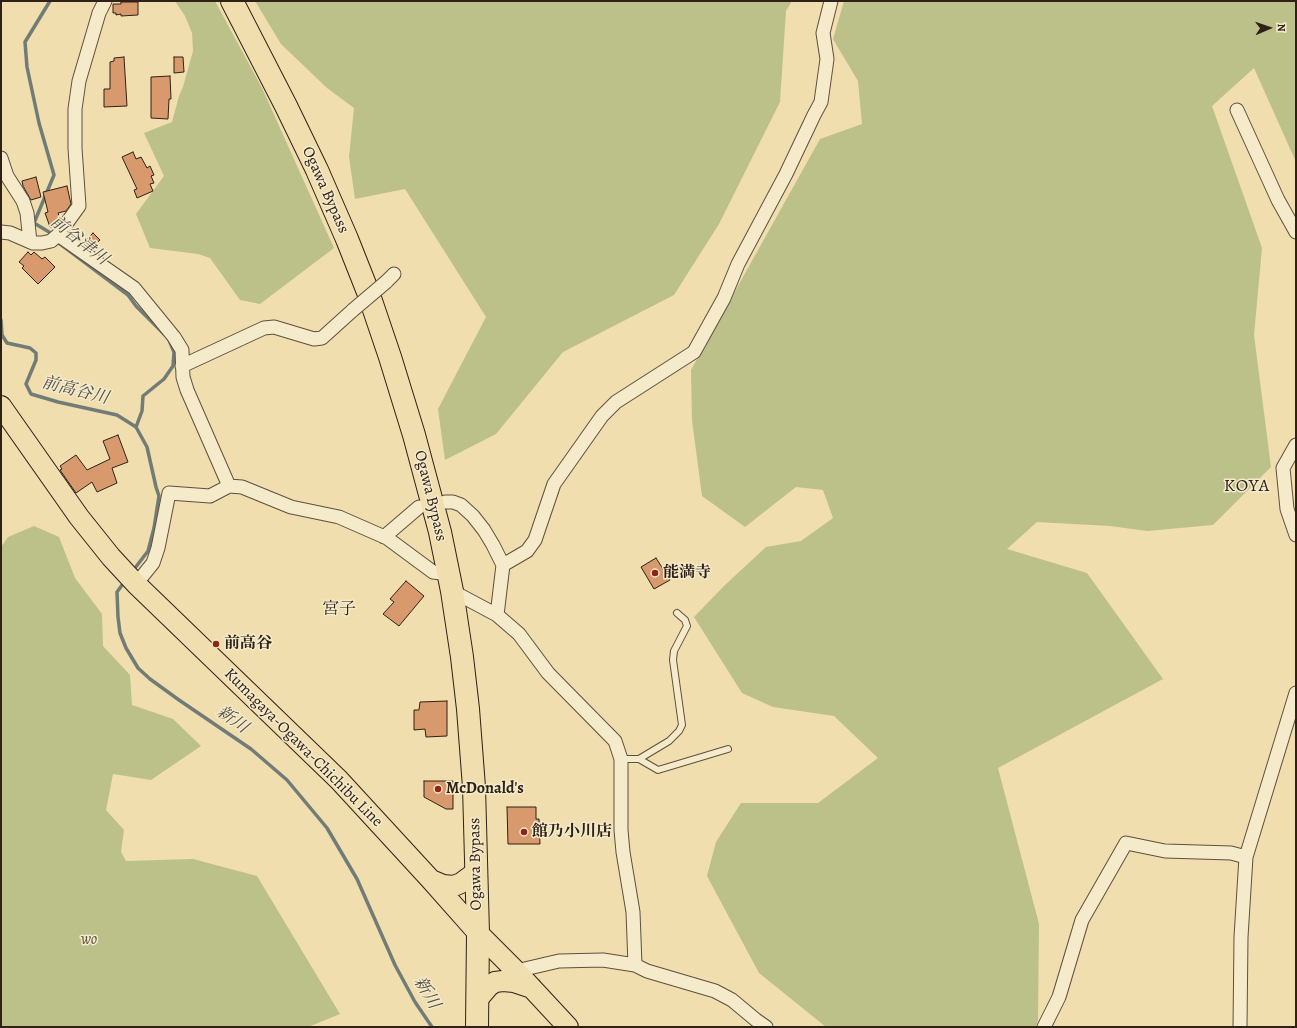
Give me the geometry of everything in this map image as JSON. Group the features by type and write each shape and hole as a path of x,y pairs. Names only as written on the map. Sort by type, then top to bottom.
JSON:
{"highway":[{"name":"Ogawa Bypass","path":"232,1 317,170 368,292 414,435 435,512 450,583 468,709 474,787 478,933 477,1027"}],"main road":[{"name":"Kumagaya-Ogawa-Chichibu Line","path":"1,406 79,517 111,557 136,584 339,780 478,933 568,1027"},
{"path":"431,880 443,885 454,886 461,884 476,872"},
{"path":"477,1000 489,986 495,982 514,982 532,988"}],"street":[{"path":"1,232 10,233 30,242 42,243 52,241 79,206 75,148 75,109 79,81 99,13 105,1"},
{"path":"503,565 527,551 536,540 554,484 602,416 616,402 694,352 724,298 738,264 786,174 821,102 827,59 823,33 830,1"},
{"path":"1237,110 1278,200 1296,232"},
{"path":"1,158 7,176 23,201 30,242"},
{"path":"58,235 134,288 174,337 182,350 183,377 229,486"},
{"path":"182,366 264,328 274,327 314,339 322,338 390,278"},
{"path":"1296,445 1283,468 1287,509 1296,535"},
{"path":"136,584 153,563 158,548 169,492 210,496 229,486 242,487 291,507 339,517 384,536 497,616 520,634 548,673 615,741 621,759 620,830 633,912 635,965"},
{"path":"445,502 453,502 461,505 474,516 493,545 503,565 497,616"},
{"path":"384,536 419,507"},
{"path":"1240,1027 1241,937 1246,857 1296,693"},
{"path":"1044,1027 1059,997 1082,920 1126,843 1165,851 1231,853 1246,857"},
{"path":"516,971 559,961 603,960 635,965 647,971 716,991 732,1000 766,1027"}],"lane":[{"path":"639,759 669,741 679,731 682,725 673,660 674,650 687,626 685,620 677,613"},
{"path":"621,759 639,759 658,770 728,750"}],"green space":[{"path":"175,1 215,1 262,88 334,248 260,304 240,300 210,258 198,254 150,248 136,214 164,176 144,133 172,122 193,51 192,33 185,16"},
{"path":"255,1 792,1 786,11 780,102 719,224 674,295 563,352 496,434 445,460 438,409 486,317 405,189 355,199 349,157 354,108 327,88 281,44"},
{"path":"844,1 1296,1 1296,162 1254,68 1212,106 1262,248 1254,335 1271,467 1213,525 1147,531 1110,526 1037,522 1007,549 1087,573 1163,679 998,768 1039,924 1038,1020 1036,1027 826,1027 759,973 707,876 716,842 741,803 818,803 878,758 834,716 773,707 742,693 694,617 724,586 766,547 801,541 833,518 823,490 796,487 745,527 702,496 692,420 691,370 820,139 862,124 858,81 833,39"},
{"name":"wo","path":"34,526 59,537 75,578 102,614 103,646 130,675 132,705 173,719 201,746 151,780 113,774 106,810 124,830 121,852 126,861 193,859 257,876 340,1014 308,1027 1,1027 1,547 8,537"}],"building":[{"path":"121,2 138,2 138,15 121,16 121,14 116,15 116,13 113,13 113,4 121,4"},
{"path":"124,57 127,106 104,107 104,89 110,89 110,62 114,61 114,58"},
{"path":"174,57 183,57 184,72 174,73"},
{"path":"170,76 171,99 169,99 168,119 151,118 151,77"},
{"path":"133,152 136,159 141,157 147,168 150,166 154,175 151,176 154,183 150,184 153,191 137,198 134,190 137,189 122,157"},
{"path":"36,177 41,197 31,200 23,186 22,181"},
{"path":"67,186 71,204 66,211 58,213 60,219 55,226 50,227 45,213 48,212 43,192"},
{"path":"93,233 100,240 93,246 87,239"},
{"path":"28,252 31,255 34,252 42,259 45,257 55,267 38,284 22,268 24,266 19,262"},
{"path":"118,435 128,462 112,468 117,483 97,492 92,482 76,493 60,470 62,469 60,466 76,455 87,470 110,459 103,441"},
{"name":"能満寺","path":"656,558 670,580 654,589 641,567"},
{"path":"406,581 424,596 399,626 383,614 394,602 390,599"},
{"path":"447,701 447,736 426,737 425,729 414,730 414,710 419,710 420,702"},
{"name":"McDonald's","path":"424,781 453,781 453,809 446,809 424,797"},
{"name":"館乃小川店","path":"507,807 536,807 536,819 539,819 540,844 508,844"}],"waterway":[{"name":"前谷津川","path":"50,1 25,42 27,67 39,123 54,175 34,223 49,232 59,243 128,295 136,306 165,335"},
{"name":"前高谷川","path":"1,320 2,335 7,343 30,348 36,353 36,360 26,384 31,394 58,402 117,415 136,427 147,447 159,496 154,528 148,551 132,572"},
{"name":"前谷津川","path":"136,427 142,411 143,396 164,379 173,366 174,352 169,340"},
{"name":"新川","path":"125,581 117,592 120,633 126,648 138,668 150,679 179,700 251,749 287,780 327,828 357,879 395,965 415,1002 432,1027"}],"place":[{"name":"能満寺","path":"655,573"},
{"name":"前高谷","path":"216,644"},
{"name":"McDonald's","path":"438,789"},
{"name":"館乃小川店","path":"524,832"}],"district":[{"name":"KOYA","path":"1247,487"},
{"name":"宮子","path":"339,610"}]}
